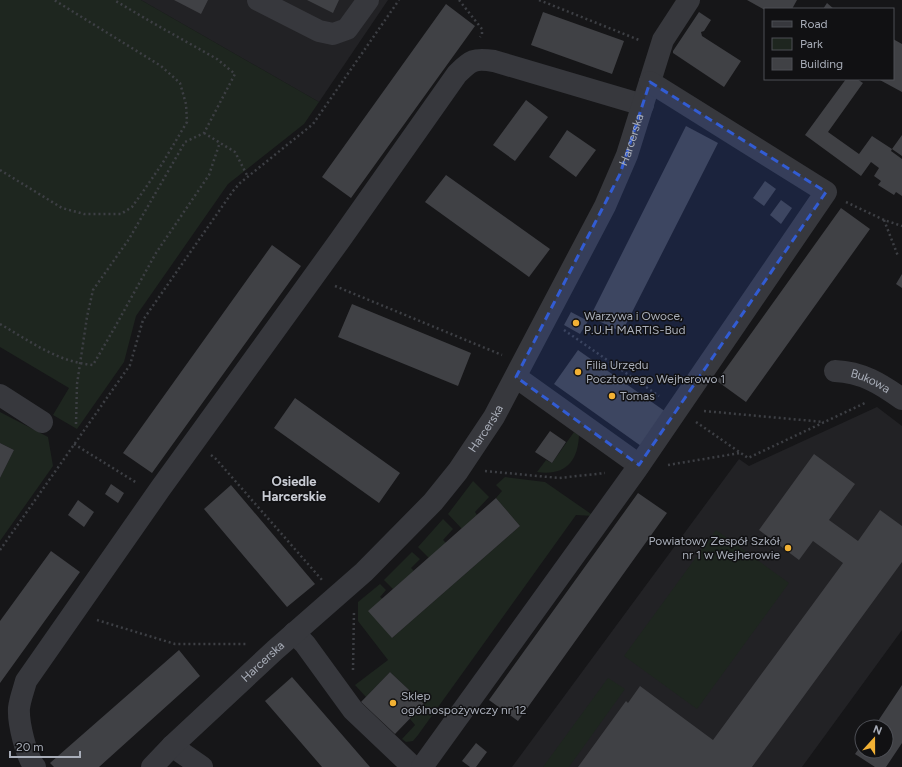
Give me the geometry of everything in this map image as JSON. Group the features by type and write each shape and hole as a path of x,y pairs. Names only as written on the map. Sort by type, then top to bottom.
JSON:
{"street":[{"path":"258,0 319,31 333,34 347,29 368,0"},
{"name":"Harcerska","path":"152,767 172,746 294,633 364,572 433,502 458,471 494,417 605,206 627,155 663,40 689,0"},
{"path":"35,767 31,762 23,740 19,708 26,681 457,74 468,63 480,59 494,61 642,105"},
{"path":"422,767 639,465 826,192 650,82"},
{"name":"Bukowa","path":"835,370 848,371 863,375 876,381 902,399"},
{"path":"516,377 639,465"},
{"path":"0,395 42,422"},
{"path":"294,633 305,644 353,710 413,767"},
{"path":"172,746 202,767"}],"path":[{"path":"0,170 62,208 84,214 121,214 132,207 162,164 187,122 186,104 180,83 161,66 54,0"},
{"path":"76,424 80,364 87,317 93,290 129,239 185,142 204,133 235,74 217,59 152,24 114,0"},
{"path":"0,550 130,365 143,320 233,191 313,124 399,0"},
{"path":"539,0 642,41"},
{"path":"204,133 235,152 248,177"},
{"path":"0,324 56,356 80,364 93,365 156,252 209,175 220,142"},
{"path":"826,192 884,220 902,226"},
{"path":"884,220 898,256"},
{"path":"314,275 334,285 502,355"},
{"path":"559,327 748,458 870,401"},
{"path":"677,409 824,422"},
{"path":"74,444 141,486"},
{"path":"193,444 216,458 323,580"},
{"path":"353,670 354,608"},
{"path":"74,613 175,644 254,644"}],"highlighted area":[{"path":"650,82 826,192 639,465 516,377 620,174"}],"shaded area":[{"path":"141,0 388,0 319,102"},
{"name":"Powiatowy Zespół Szkół nr 1 w Wejherowie","path":"877,407 902,426 902,630 802,767 512,767 739,459 749,466"}],"green space":[{"path":"0,0 141,0 319,102 304,124 228,184 136,316 124,362 77,429 53,415 69,388 0,347"},
{"path":"0,412 48,437 53,466 0,541 0,478 14,450 0,443"},
{"path":"574,432 579,435 578,445 573,460 562,469 555,472 537,472 546,460 552,463"},
{"path":"505,477 545,482 594,516 576,515 418,735 413,741 406,742 402,739 415,725 410,719 424,704 390,672 366,697 355,685 388,660 358,621 358,602 380,584 386,590 380,597 383,599 392,638 520,526 496,498 502,491 496,485"},
{"path":"473,481 489,497 475,512 477,515 462,529 448,514"},
{"path":"443,519 453,529 443,540 446,543 429,558 418,547"},
{"path":"716,530 789,583 697,709 624,656"},
{"path":"412,552 420,559 411,568 414,571 393,589 384,580"},
{"path":"608,678 625,689 569,767 543,767"}],"building":[{"path":"174,0 208,0 201,14"},
{"path":"307,0 339,0 333,13"},
{"path":"747,0 797,0 793,8 764,8 764,9"},
{"path":"827,3 833,8 824,8"},
{"path":"446,4 475,26 351,198 322,177"},
{"path":"543,12 624,41 612,74 531,45"},
{"path":"699,12 711,20 704,31 701,32 702,36 741,61 724,87 673,53"},
{"path":"894,40 902,44 902,92 880,80 894,80"},
{"path":"845,80 858,80 863,83 828,132 859,154 872,136 892,149 891,151 902,159 902,196 896,192 894,195 878,185 881,181 874,176 879,168 871,162 861,176 805,135"},
{"path":"526,100 548,117 515,161 493,145"},
{"path":"686,126 718,143 622,332 590,317"},
{"path":"567,130 596,150 576,177 549,157"},
{"path":"902,135 902,156 892,149"},
{"path":"446,175 550,249 529,277 425,202"},
{"path":"765,181 776,189 764,206 753,198"},
{"path":"781,200 792,208 781,224 770,215"},
{"path":"841,208 870,229 746,402 717,381"},
{"path":"272,245 301,266 152,473 123,453"},
{"path":"902,274 902,288 896,284"},
{"path":"352,304 471,353 458,386 338,337"},
{"name":"Warzywa i Owoce, P.U.H MARTIS-Bud","path":"571,312 588,321 580,334 564,325"},
{"path":"578,350 666,412 641,446 554,384"},
{"path":"295,398 400,473 379,503 274,428"},
{"path":"550,431 566,442 552,463 535,452"},
{"path":"0,443 14,450 0,478"},
{"path":"814,454 855,484 829,520 858,541 880,510 902,526 902,562 752,767 578,767 626,701 628,703 640,686 713,740 843,563 813,541 799,560 759,530"},
{"path":"111,484 124,493 118,503 105,494"},
{"path":"231,485 315,584 287,607 204,509"},
{"path":"638,493 667,513 518,721 489,700"},
{"path":"496,498 520,526 392,638 368,611"},
{"path":"78,500 94,512 84,527 68,515"},
{"path":"51,551 80,572 0,683 0,621"},
{"path":"179,650 200,676 99,767 54,767 50,763"},
{"name":"Sklep ogólnospożywczy nr 12","path":"390,672 424,704 395,734 361,702"},
{"path":"292,677 370,767 322,767 265,701"},
{"path":"902,685 902,743 894,755 894,719 879,719"},
{"path":"476,743 487,752 476,767 470,767 462,761"},
{"path":"863,759 891,759 886,767 875,767"}],"place":[{"name":"Warzywa i Owoce, P.U.H MARTIS-Bud","path":"576,323"},
{"name":"Filia Urzędu Pocztowego Wejherowo 1","path":"578,372"},
{"name":"Tomas","path":"612,396"},
{"name":"Powiatowy Zespół Szkół nr 1 w Wejherowie","path":"788,548"},
{"name":"Sklep ogólnospożywczy nr 12","path":"393,703"}],"district":[{"name":"Osiedle Harcerskie","path":"294,488"}]}
